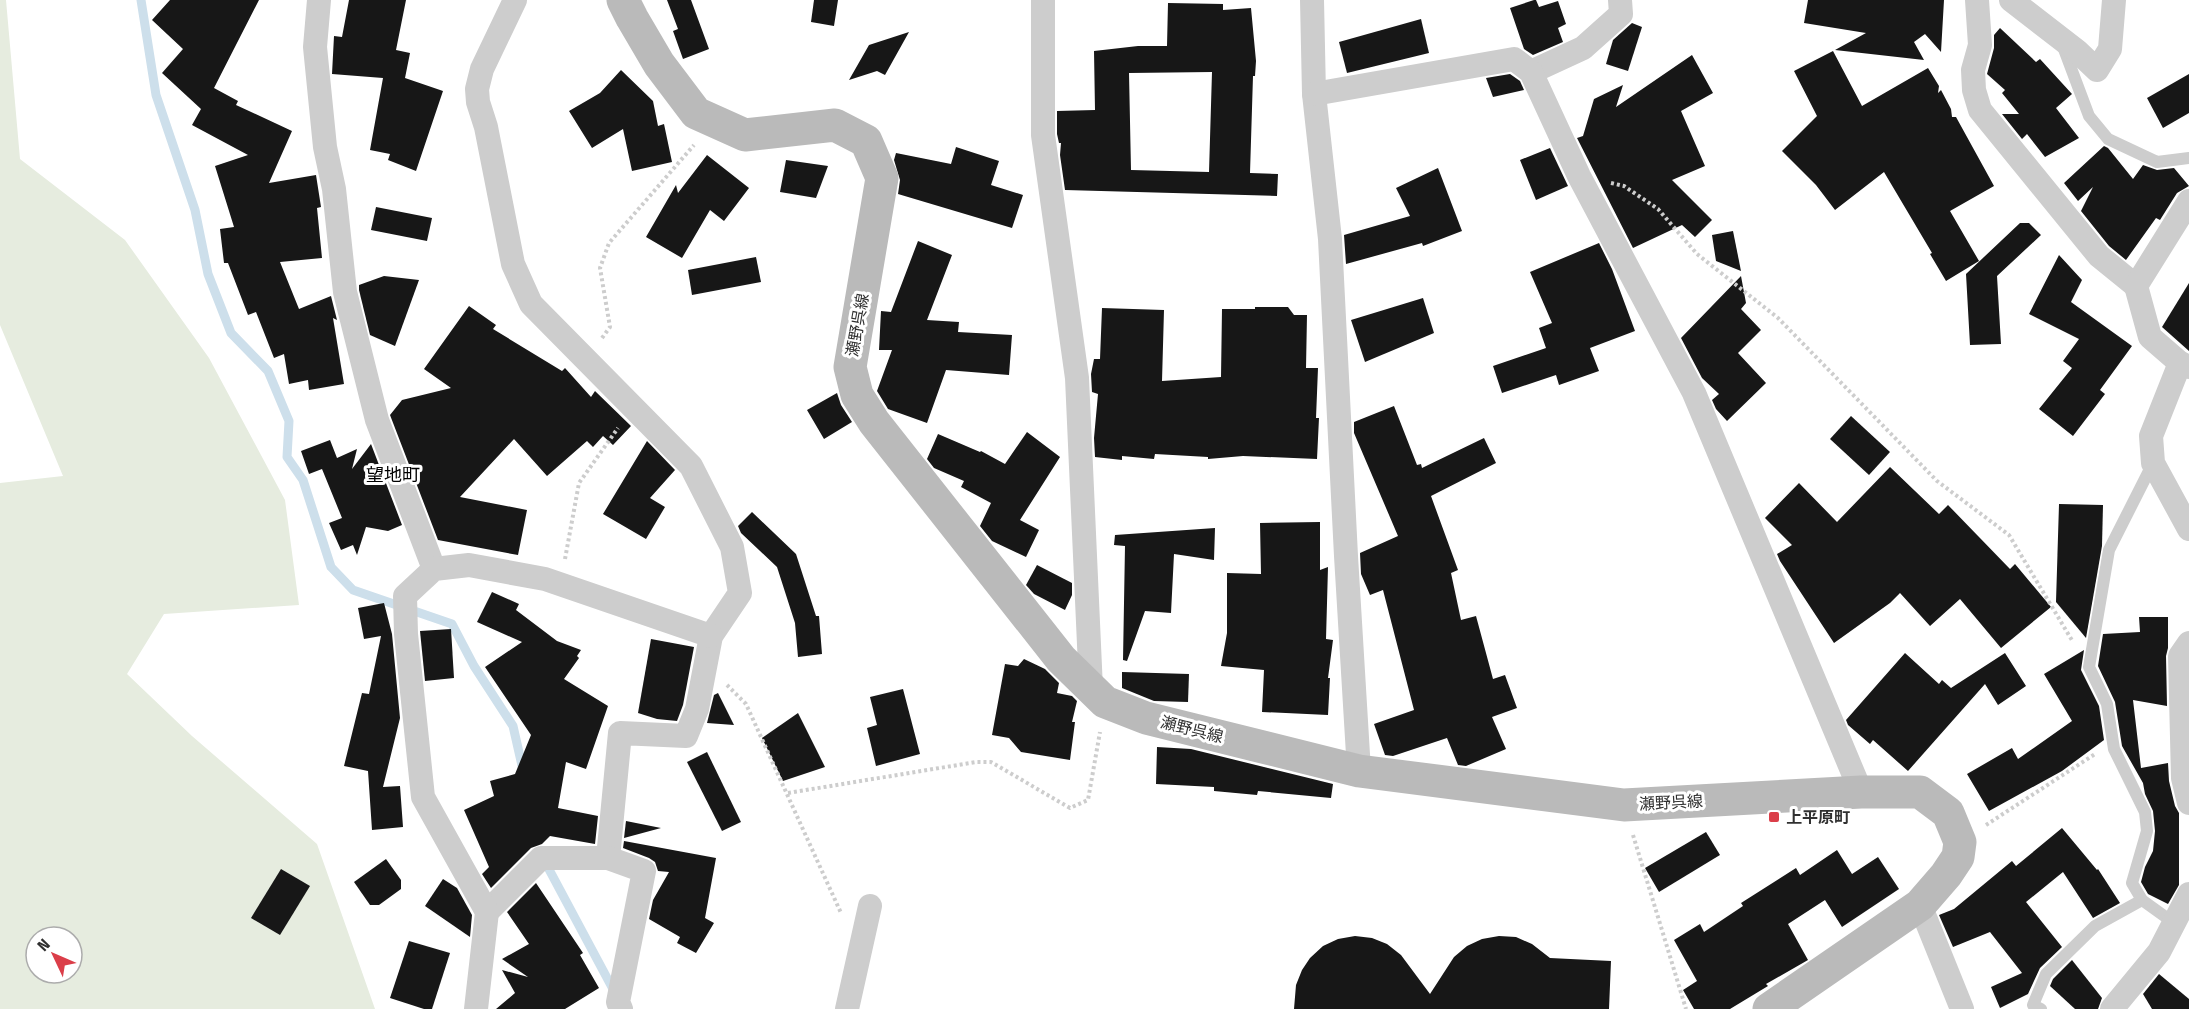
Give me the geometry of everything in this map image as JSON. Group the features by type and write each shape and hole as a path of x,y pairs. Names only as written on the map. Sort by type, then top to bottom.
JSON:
{"main road":[{"name":"瀬野呉線","path":"623,0 659,64 696,113 745,135 835,125 866,141 882,178 850,367 857,395 874,422 1061,659 1098,696 1146,718 1359,771 1624,805 1861,792 1920,792 1948,813 1960,842"},
{"path":"1769,1009 1920,905 1958,857 1960,842"}],"street":[{"path":"319,0 315,47 345,292 377,420 434,569"},
{"path":"514,0 482,69 477,89 513,264 531,304 691,466 732,547 740,593 710,643 697,710 686,736 620,733 608,858"},
{"path":"1043,0 1043,135 1077,378 1098,696"},
{"path":"1312,0 1314,94 1330,239 1359,771"},
{"path":"1531,72 1583,48 1621,14 1620,0"},
{"path":"1977,0 1980,45 1973,70 1974,90 1980,110 2099,256 2136,286 2150,337 2185,365 2151,436 2153,463 2189,529"},
{"path":"2011,0 2060,37 2097,70 2110,49 2114,0"},
{"path":"1314,94 1515,59 1531,72 1579,176 1694,393 1861,792"},
{"path":"2136,286 2189,201"},
{"path":"476,1009 487,912 423,797 406,634 405,596 434,569 470,565 545,579 710,643"},
{"path":"2189,643 2180,656 2183,778 2189,802"},
{"path":"487,912 541,858 608,858 644,871 618,1002 621,1009"},
{"path":"2112,1009 2159,952 2189,894"},
{"path":"1920,905 1962,1009"},
{"path":"847,1009 870,906"}],"lane":[{"path":"2060,37 2089,116 2108,139 2157,162 2189,158"},
{"path":"2153,463 2109,550 2089,667 2107,704 2114,749 2145,812 2147,831 2132,883 2142,900 2174,923"},
{"path":"2041,1009 2033,1005 2046,975 2095,926 2142,900"}],"path":[{"path":"586,360 610,327 600,268 609,243 697,141"},
{"path":"1579,176 1624,186 1658,209 1697,254 1778,318 1937,481 2009,534 2050,607 2089,667"},
{"path":"560,584 579,483 633,407"},
{"path":"710,643 727,685 746,704 843,919"},
{"path":"788,794 976,762 991,762 1070,808 1088,800 1098,696"},
{"path":"1960,842 2113,742"},
{"path":"1624,805 1686,1009"}],"shaded area":[{"path":"0,0 6,0 20,159 125,240 209,358 285,500 299,605 164,614 127,674 192,736 317,844 375,1009 0,1009 0,483 63,476 0,325"}],"building":[{"path":"170,0 259,0 214,88 238,101 236,105 292,131 269,183 316,175 321,207 317,208 322,258 280,262 299,309 331,296 337,320 333,318 344,384 309,390 308,380 289,384 284,354 274,358 256,312 248,315 228,263 224,263 220,229 234,227 215,166 248,155 192,125 201,109 162,73 183,49 152,20"},
{"path":"349,0 406,0 396,50 410,53 405,78 443,91 416,171 388,160 390,154 370,150 383,78 332,74 334,36 342,37"},
{"path":"667,0 691,0 709,49 683,59 673,31 678,29"},
{"path":"814,0 838,0 834,26 811,22"},
{"path":"1534,0 1539,7 1558,1 1566,24 1558,28 1563,42 1533,55 1524,49 1510,8"},
{"path":"1808,0 1944,0 1941,52 1925,34 1914,42 1924,60 1835,50 1866,33 1804,23"},
{"path":"1168,3 1223,4 1223,10 1251,8 1256,61 1255,76 1253,76 1250,173 1278,174 1277,196 1065,190 1060,155 1061,143 1059,143 1057,134 1057,111 1095,110 1094,51 1138,46 1167,46","holes":["1212,72 1209,172 1131,170 1129,73"]},
{"path":"1421,19 1429,53 1347,73 1339,42"},
{"path":"1632,23 1642,27 1628,71 1606,64 1613,40"},
{"path":"2000,28 2036,62 2040,59 2072,94 2056,108 2079,138 2045,157 2027,134 2022,139 2002,114 2019,114 2002,93 2005,90 1987,74 1994,48 1994,35"},
{"path":"909,32 885,75 877,71 849,80 869,45"},
{"path":"1833,51 1862,106 1928,68 1939,86 1938,93 1941,90 1951,109 1952,117 1956,117 1994,186 1950,211 1979,261 1946,281 1884,172 1835,210 1816,185 1782,151 1817,116 1794,71"},
{"path":"1692,55 1713,93 1681,111 1705,166 1672,180 1712,220 1695,237 1682,225 1633,248 1577,138 1583,136 1594,99 1623,85 1616,107"},
{"path":"621,70 653,101 658,126 664,124 672,162 632,171 623,129 592,148 569,111 600,93"},
{"path":"1510,74 1520,81 1524,90 1493,97 1486,78"},
{"path":"2189,74 2189,113 2163,128 2147,98"},
{"path":"2104,146 2133,179 2143,165 2157,170 2174,168 2189,186 2177,193 2160,220 2156,218 2126,260 2109,246 2081,211 2093,187 2078,201 2064,183"},
{"path":"956,147 999,161 991,185 1023,195 1012,228 898,194 900,180 894,160 896,153 951,164"},
{"path":"1550,148 1568,186 1536,200 1520,160"},
{"path":"707,155 749,188 724,221 710,210 682,258 646,237 676,185 678,193"},
{"path":"786,160 828,166 816,198 780,192"},
{"path":"1438,168 1462,231 1423,246 1422,243 1346,264 1344,235 1410,216 1396,188"},
{"path":"376,207 432,218 427,241 371,230"},
{"path":"2020,223 2029,223 2041,235 1997,276 2001,344 1970,345 1966,274"},
{"path":"1733,231 1741,271 1716,261 1712,235"},
{"path":"918,241 952,255 927,320 959,322 958,332 1012,335 1009,375 946,370 927,423 888,409 877,391 892,350 879,350 881,311 891,312"},
{"path":"1599,243 1612,269 1635,331 1590,348 1599,371 1559,385 1556,375 1502,393 1493,366 1546,348 1539,328 1552,323 1530,272"},
{"path":"2059,255 2082,280 2071,302 2132,346 2100,390 2105,394 2073,436 2039,409 2072,368 2063,361 2079,339 2029,314"},
{"path":"756,257 761,282 692,295 688,270"},
{"path":"384,276 419,280 395,346 370,335 359,290 359,285"},
{"path":"1741,276 1746,303 1741,309 1761,330 1738,353 1766,383 1727,421 1716,409 1712,400 1719,394 1702,378 1681,338"},
{"path":"2189,283 2189,351 2162,327"},
{"path":"1423,298 1434,333 1365,362 1351,320"},
{"path":"469,306 496,325 493,329 562,371 565,368 591,397 595,391 631,426 613,445 603,436 593,447 587,441 547,476 514,439 460,497 527,510 518,555 438,540 390,415 402,400 451,388 424,369"},
{"path":"1255,307 1288,307 1294,315 1307,315 1306,368 1318,368 1317,459 1243,456 1208,459 1208,457 1155,454 1154,459 1122,456 1122,460 1095,457 1094,438 1098,394 1092,392 1091,374 1094,359 1100,359 1102,308 1164,310 1162,381 1221,377 1222,309 1255,309"},
{"path":"837,393 841,405 852,422 824,439 807,410"},
{"path":"1394,406 1417,465 1421,464 1422,468 1484,438 1496,463 1431,496 1458,570 1451,573 1461,620 1476,616 1493,679 1505,675 1517,708 1492,717 1506,749 1466,766 1458,765 1447,738 1393,756 1385,755 1374,724 1414,710 1383,590 1370,595 1361,574 1360,553 1398,536 1354,433 1354,422"},
{"path":"1851,416 1890,452 1869,475 1830,439"},
{"path":"1027,432 1060,457 1020,520 1039,530 1026,557 992,541 980,526 991,503 961,487 964,481 934,468 927,459 938,434 981,451 1005,464"},
{"path":"330,440 337,458 357,449 352,469 371,444 402,525 388,531 366,527 357,555 353,545 341,550 329,523 342,518 322,469 309,474 301,451"},
{"path":"647,441 675,470 650,498 665,507 646,539 603,514"},
{"path":"1890,467 1939,514 1948,505 2010,569 2015,564 2051,607 2001,648 1960,599 1930,626 1900,593 1890,603 1834,643 1777,554 1792,545 1765,518 1799,483 1837,522"},
{"path":"2059,504 2103,505 2102,546 2086,638 2056,602"},
{"path":"752,512 796,554 816,616 819,616 822,654 798,657 795,623 777,567 741,533 738,526"},
{"path":"1320,522 1320,570 1328,567 1326,639 1333,640 1328,678 1330,678 1328,715 1262,712 1264,670 1221,666 1227,633 1227,573 1261,574 1260,523"},
{"path":"1215,528 1214,560 1174,554 1171,613 1145,611 1127,661 1123,660 1125,546 1114,545 1115,535"},
{"path":"1037,565 1072,583 1072,595 1065,610 1034,594 1026,585"},
{"path":"492,592 519,604 516,610 557,641 581,650 577,656 579,658 564,679 608,706 586,769 566,762 558,808 598,816 595,844 550,836 542,844 531,848 491,888 482,874 489,867 464,810 494,796 490,781 515,774 531,735 485,667 522,642 477,622"},
{"path":"384,603 392,634 400,718 383,787 400,786 403,827 372,830 368,771 344,766 362,693 369,694 381,636 364,639 358,608"},
{"path":"2139,617 2168,617 2167,706 2133,700 2141,768 2168,763 2169,781 2179,813 2179,885 2168,904 2148,894 2141,882 2153,851 2155,831 2153,811 2145,794 2143,783 2122,746 2115,702 2098,666 2103,634 2140,632"},
{"path":"451,629 454,678 425,681 420,631"},
{"path":"651,639 694,647 683,705 677,721 657,719 638,713"},
{"path":"2084,650 2081,670 2099,706 2104,740 2062,771 1989,811 1967,774 2012,748 2018,759 2072,721 2044,674"},
{"path":"1905,653 1939,684 1942,680 1951,688 2005,653 2026,686 1998,705 1985,684 1908,771 1873,740 1870,744 1848,725 1846,720"},
{"path":"1024,659 1045,669 1059,683 1057,693 1072,696 1077,701 1072,722 1075,722 1070,760 1021,752 1009,738 992,735 1005,664 1018,666"},
{"path":"1122,672 1189,674 1188,702 1154,701 1122,688"},
{"path":"903,689 920,754 876,766 867,728 877,725 870,697"},
{"path":"718,693 734,725 707,723 714,695"},
{"path":"798,713 825,767 783,781 762,738"},
{"path":"1157,747 1191,749 1333,784 1331,798 1258,791 1257,795 1214,791 1214,787 1156,784"},
{"path":"707,752 741,822 722,831 687,762"},
{"path":"626,821 661,828 624,838"},
{"path":"2062,828 2098,869 2120,903 2093,918 2063,872 2026,902 2062,947 2040,968 2028,994 2000,1008 1991,987 2022,973 1990,932 1953,947 1939,915 1954,909 2012,861 2016,866"},
{"path":"1706,832 1720,855 1659,892 1645,868"},
{"path":"624,841 716,858 705,918 714,923 696,953 677,943 680,937 649,919 653,900 669,872 658,871 655,862 649,858 623,848"},
{"path":"1837,850 1852,874 1878,857 1899,889 1842,927 1825,900 1788,924 1808,960 1766,984 1768,986 1730,1009 1694,1009 1683,990 1697,981 1674,940 1700,924 1704,932 1743,906 1741,903 1796,868 1800,875"},
{"path":"386,859 401,880 401,889 379,905 370,905 354,882"},
{"path":"281,869 310,886 280,935 251,918"},
{"path":"443,879 457,888 472,915 470,937 425,906"},
{"path":"536,883 583,953 580,955 599,988 565,1009 496,1009 515,993 502,970 528,977 502,959 529,944 507,912"},
{"path":"1355,936 1372,938 1387,944 1401,955 1430,994 1454,957 1467,946 1482,939 1499,936 1516,937 1532,944 1550,958 1611,961 1609,1009 1294,1009 1296,985 1310,958 1323,946 1338,939"},
{"path":"409,941 450,953 432,1009 424,1009 390,998"},
{"path":"2072,960 2102,998 2098,1009 2075,1009 2050,986 2053,979"},
{"path":"2159,974 2189,999 2189,1009 2152,1009 2143,994"}],"waterway":[{"path":"141,0 156,95 195,210 208,274 231,333 268,371 289,421 287,457 303,480 331,567 353,590 452,624 474,666 513,726 523,770"},
{"path":"544,860 614,991"}],"place":[{"name":"上平原町","path":"1774,817"}],"district":[{"name":"望地町","path":"393,475"}]}
